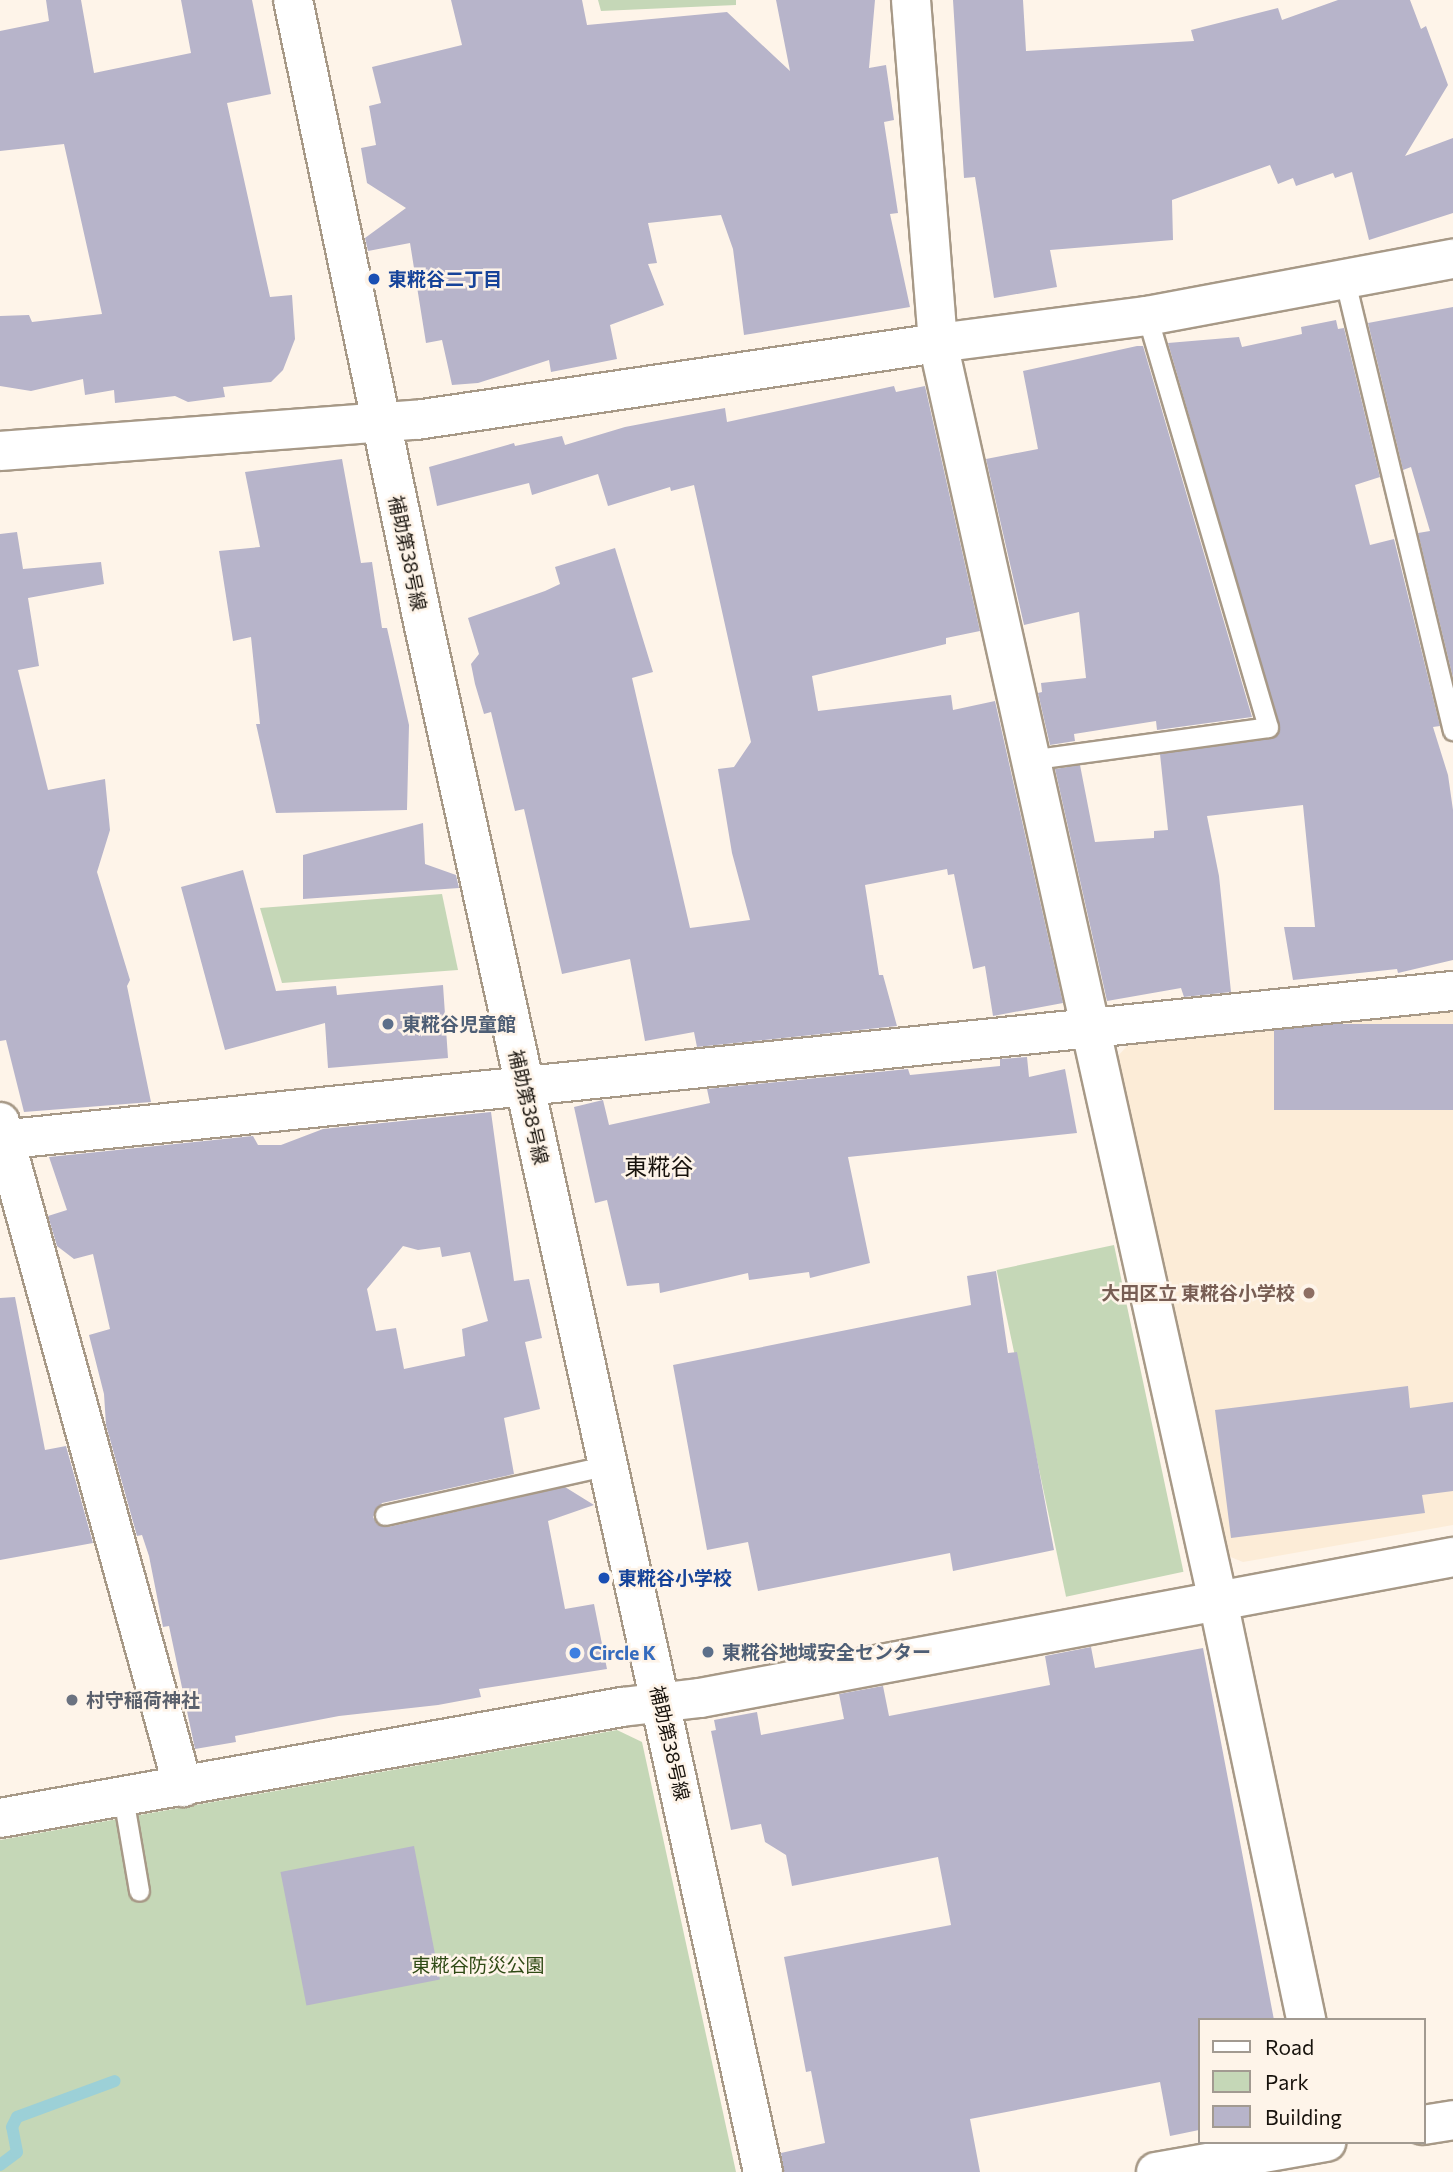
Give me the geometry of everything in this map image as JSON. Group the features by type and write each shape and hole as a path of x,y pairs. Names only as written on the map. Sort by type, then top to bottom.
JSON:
{"street":[{"name":"補助第38号線","path":"293,0 524,1087 763,2172"},
{"path":"911,0 937,342 1028,760 1218,1601 1306,2018"},
{"path":"0,451 381,423 760,372 937,342 1147,316 1453,259"},
{"path":"183,1787 1,1133 524,1087 1090,1031 1453,991"},
{"path":"0,1818 659,1704 1453,1557"},
{"path":"1425,2125 1453,2120"},
{"path":"1156,2172 1315,2144"},
{"path":"1332,2144 1338,2172"}],"lane":[{"path":"1345,281 1453,730"},
{"path":"1028,760 1268,727 1147,316"},
{"path":"385,1515 608,1465"},
{"path":"123,1797 139,1891"}],"shaded area":[{"name":"大田区立 東糀谷小学校","path":"1453,1012 1453,1525 1243,1562 1223,1554 1114,1060 1132,1041"}],"green space":[{"path":"598,0 736,0 736,5 601,11"},
{"path":"442,894 458,970 282,983 260,908"},
{"path":"1114,1245 1183,1572 1066,1597 997,1270"},
{"name":"東糀谷防災公園","path":"617,1730 642,1742 736,2172 0,2172 0,1840"}],"building":[{"path":"46,0 81,0 94,73 191,53 181,0 252,0 271,94 227,103 270,297 292,295 295,339 283,370 271,382 223,387 225,397 188,402 175,396 115,403 114,390 85,395 83,379 31,391 0,386 0,316 29,315 32,322 102,314 64,144 0,151 0,31 49,21"},
{"path":"451,0 582,0 587,25 727,12 790,71 776,0 875,0 869,68 886,65 894,120 884,122 898,213 890,214 910,307 744,335 733,249 721,215 648,223 657,263 648,264 664,305 610,325 617,359 551,372 549,360 478,383 452,385 442,340 426,343 410,243 368,251 365,238 406,208 367,183 361,148 376,145 369,106 381,103 372,67 462,45"},
{"path":"953,0 1023,0 1026,51 1194,41 1191,30 1278,8 1282,20 1338,0 1410,0 1421,29 1426,26 1448,85 1405,156 1453,138 1453,213 1369,240 1352,172 1335,178 1333,173 1296,186 1293,178 1278,184 1270,165 1172,200 1173,240 1050,250 1057,287 994,298 975,177 964,178"},
{"path":"1453,307 1453,678 1418,533 1430,531 1411,467 1403,470 1368,323"},
{"path":"1336,320 1338,329 1344,328 1380,477 1355,485 1370,545 1394,539 1440,726 1433,727 1448,775 1453,810 1453,960 1398,973 1397,969 1293,980 1284,927 1315,927 1303,805 1207,816 1219,876 1231,992 1184,997 1181,988 1107,1001 1055,769 1080,765 1095,842 1154,838 1154,831 1168,830 1160,754 1270,739 1280,730 1168,343 1239,337 1242,347 1302,334 1301,327"},
{"path":"1143,346 1252,717 1157,730 1156,721 1074,734 1075,741 1050,745 1038,693 1042,692 1041,683 1086,678 1079,612 1024,625 986,459 1038,449 1023,371"},
{"path":"894,386 896,392 925,386 980,631 946,638 946,644 812,676 818,711 951,695 953,710 995,701 1063,1003 993,1016 985,966 973,969 954,874 948,875 947,869 865,885 879,975 883,975 897,1026 697,1047 694,1032 645,1041 630,959 562,974 524,809 515,811 491,712 484,714 475,684 471,664 479,654 468,618 560,584 555,567 615,548 653,672 632,678 690,928 750,920 732,853 718,769 734,767 751,742 694,485 671,491 670,487 608,506 598,474 532,495 529,483 437,506 429,467 514,443 515,446 562,436 565,445 625,427 725,408 727,422"},
{"path":"342,459 361,563 372,562 382,628 387,628 409,725 407,810 276,813 256,724 260,724 251,637 233,641 219,551 260,547 245,472"},
{"path":"17,532 23,569 101,562 104,584 28,598 39,666 18,670 48,790 105,779 110,830 97,872 130,980 127,986 151,1102 24,1112 6,1040 0,1041 0,534"},
{"path":"423,823 425,864 456,875 459,888 303,899 303,855"},
{"path":"243,870 276,991 336,986 337,995 443,985 448,1058 328,1068 325,1023 225,1050 181,887"},
{"path":"1274,1024 1453,1024 1453,1110 1274,1110"},
{"path":"1027,1057 1029,1077 1065,1069 1077,1133 848,1157 870,1263 810,1278 809,1272 749,1280 748,1273 660,1293 659,1283 627,1286 607,1200 595,1203 574,1107 603,1100 609,1125 710,1103 707,1089 908,1069 910,1075 1000,1066 1000,1059"},
{"path":"491,1112 514,1281 529,1279 542,1338 525,1342 540,1409 504,1418 514,1474 382,1503 373,1517 377,1524 388,1527 565,1487 594,1505 548,1521 565,1609 594,1604 607,1669 479,1689 481,1697 438,1705 339,1716 235,1736 236,1742 195,1749 169,1626 163,1627 149,1556 142,1535 137,1536 106,1425 104,1394 89,1335 110,1329 93,1254 74,1259 57,1246 48,1216 67,1210 49,1157 253,1136 258,1145 281,1145 323,1129","holes":["403,1246 418,1250 440,1247 442,1257 470,1252 488,1321 462,1329 465,1356 404,1369 396,1328 376,1331 367,1289"]},
{"path":"996,1271 1008,1353 1017,1352 1054,1550 953,1571 950,1553 758,1591 748,1542 707,1550 673,1365 971,1305 967,1276"},
{"path":"15,1297 45,1450 66,1446 93,1543 0,1560 0,1298"},
{"path":"1408,1386 1410,1408 1453,1402 1453,1491 1422,1495 1425,1513 1231,1538 1215,1410"},
{"path":"1091,1647 1095,1668 1203,1648 1274,2018 1198,2018 1198,2130 1170,2136 1160,2082 970,2119 980,2172 784,2172 781,2153 825,2143 811,2071 806,2072 784,1957 951,1925 938,1857 792,1886 786,1855 765,1842 761,1824 731,1830 711,1731 716,1730 714,1720 757,1712 761,1735 844,1719 839,1694 883,1686 889,1716 1050,1685 1045,1656"},
{"path":"414,1846 440,1980 306,2005 280,1872"}],"waterway":[{"path":"0,2165 17,2152 12,2127 17,2117 115,2081"}],"place":[{"name":"東糀谷二丁目","path":"374,279"},
{"name":"東糀谷児童館","path":"388,1024"},
{"name":"大田区立 東糀谷小学校","path":"1309,1293"},
{"name":"東糀谷小学校","path":"604,1578"},
{"name":"東糀谷地域安全センター","path":"708,1652"},
{"name":"Circle K","path":"575,1653"},
{"name":"村守稲荷神社","path":"72,1700"}],"district":[{"name":"東糀谷","path":"659,1166"}]}
